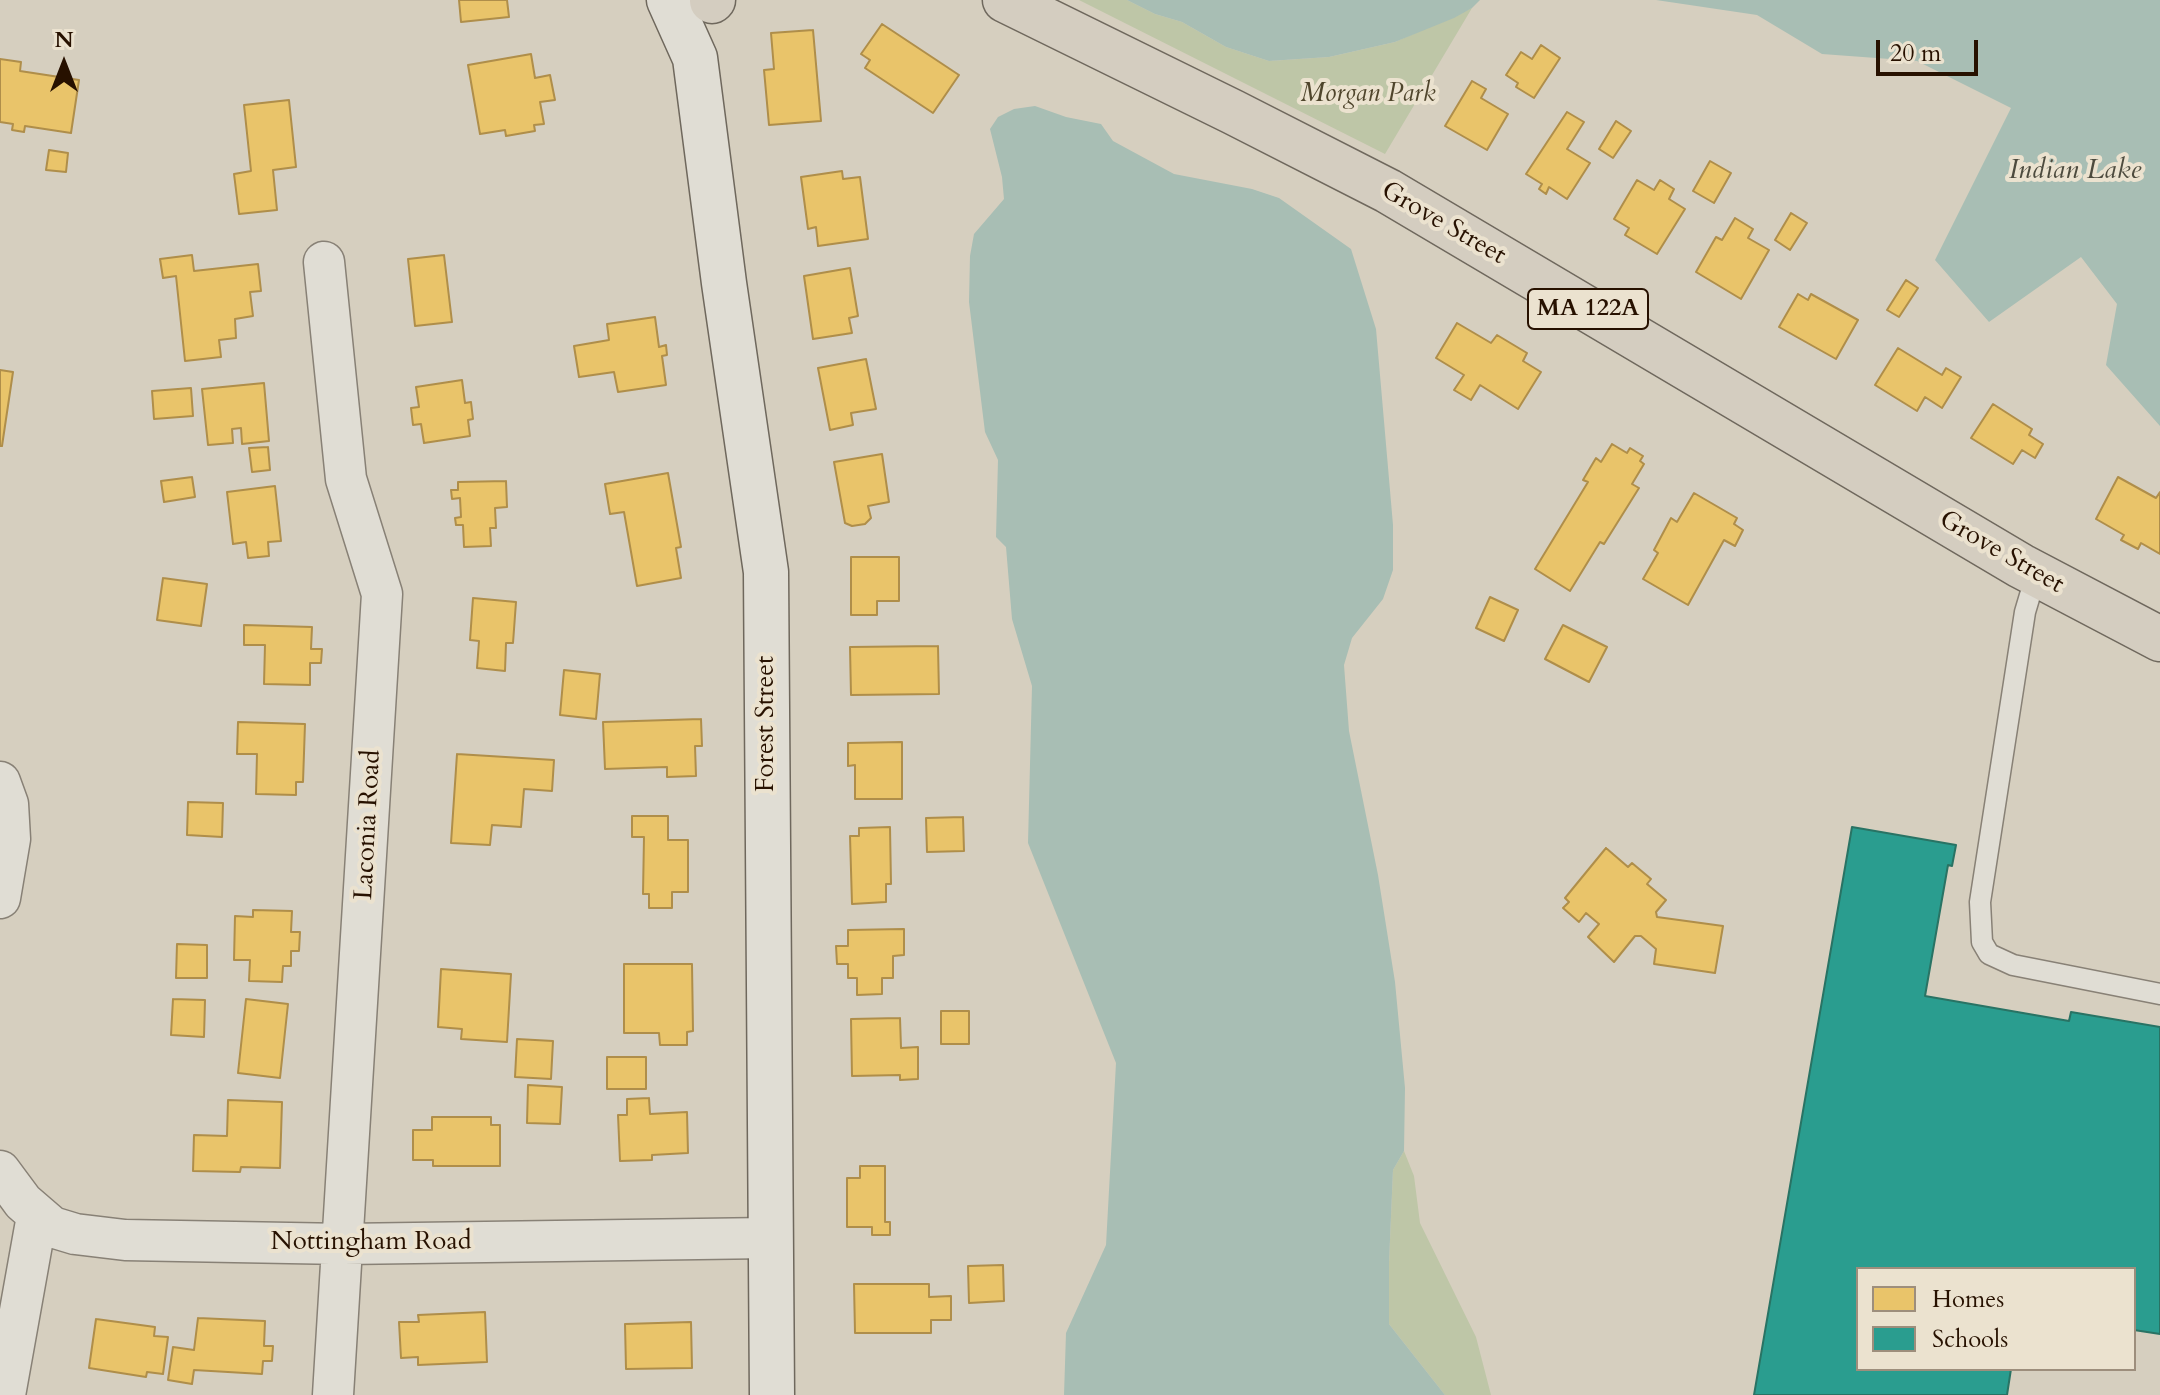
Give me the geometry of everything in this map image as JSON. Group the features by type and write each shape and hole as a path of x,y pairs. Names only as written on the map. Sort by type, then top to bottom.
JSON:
{"main road":[{"name":"Forest Street","path":"669,0 695,58 766,572 772,1395"},
{"name":"Forest Street","path":"695,58 712,0"},
{"name":"Grove Street","path":"1005,0 1388,191 2036,575 2160,639"}],"street":[{"name":"Laconia Road","path":"324,262 346,479 382,594 333,1395"},
{"path":"0,782 8,804 10,839 0,898"},
{"name":"Nottingham Road","path":"0,1171 37,1216 52,1227 75,1234 125,1240 344,1244 769,1238"},
{"path":"5,1395 37,1216"}],"lane":[{"path":"2036,575 2025,612 1983,887 1982,942 1989,954 2013,965 2160,994"}],"green space":[{"name":"Morgan Park","path":"1079,0 1127,0 1155,14 1182,22 1226,47 1269,61 1329,57 1395,42 1472,8 1385,154"},
{"path":"1404,1151 1414,1176 1420,1223 1476,1337 1491,1395 1445,1395 1389,1324 1393,1170"}],"water":[{"path":"1127,0 1480,0 1454,18 1395,42 1329,57 1269,61 1226,47 1182,22 1155,14"},
{"name":"Indian Lake","path":"1656,0 2160,0 2160,426 2106,365 2117,304 2081,257 1989,322 1935,260 2011,108 1917,61 1822,54 1757,15"},
{"path":"1035,106 1066,117 1101,124 1113,141 1174,174 1252,189 1279,198 1351,249 1376,329 1393,525 1393,570 1383,599 1352,638 1344,665 1349,731 1378,875 1395,982 1405,1088 1404,1151 1393,1170 1389,1324 1445,1395 1064,1395 1066,1333 1106,1245 1116,1063 1028,843 1032,686 1012,619 1006,547 996,537 998,460 985,432 969,302 974,234 1004,199 990,129 998,117 1014,109"}],"building: Homes":[{"path":"459,0 507,0 509,17 461,22"},
{"path":"882,24 959,75 933,113 865,68 870,60 861,54"},
{"path":"813,30 821,121 769,125 764,70 774,69 771,33"},
{"path":"1541,45 1560,58 1534,98 1516,87 1518,83 1506,75 1521,52 1532,59"},
{"path":"531,54 535,78 550,75 555,100 540,102 544,124 534,125 535,131 506,136 505,130 480,134 468,65"},
{"path":"0,59 21,62 20,71 79,80 71,133 25,126 24,132 12,130 13,124 0,122"},
{"path":"1472,81 1486,89 1481,98 1508,114 1487,150 1445,126"},
{"path":"289,100 296,167 273,170 277,210 239,214 234,174 251,171 244,105"},
{"path":"1567,112 1584,122 1567,149 1590,163 1567,199 1549,187 1546,194 1539,189 1542,184 1526,174"},
{"path":"1616,121 1631,131 1613,158 1599,149"},
{"path":"49,150 68,153 66,172 46,170"},
{"path":"1710,161 1731,173 1714,203 1693,191"},
{"path":"842,171 843,179 860,177 868,239 818,246 816,227 808,229 801,177"},
{"path":"1637,180 1654,190 1660,180 1674,189 1669,199 1685,209 1657,254 1625,235 1629,228 1614,219"},
{"path":"1791,213 1807,223 1790,250 1775,240"},
{"path":"1735,218 1753,229 1748,238 1769,250 1741,299 1696,272 1716,237 1722,240"},
{"path":"192,255 194,271 258,264 261,291 250,292 253,316 235,319 236,338 219,340 221,357 185,361 176,276 163,278 160,259"},
{"path":"444,255 452,322 415,326 408,259"},
{"path":"850,268 858,316 849,318 852,333 813,339 804,276"},
{"path":"1906,280 1918,288 1899,317 1887,310"},
{"path":"1798,294 1808,300 1811,294 1858,320 1836,359 1779,327"},
{"path":"655,317 659,347 666,345 667,355 662,356 666,385 618,392 614,372 579,377 574,346 609,340 607,324"},
{"path":"1457,323 1491,343 1497,335 1527,353 1523,361 1541,372 1518,409 1480,385 1471,400 1454,390 1464,375 1436,358"},
{"path":"1898,348 1942,375 1946,368 1961,377 1942,408 1925,397 1917,411 1875,385"},
{"path":"866,359 876,409 851,413 853,425 830,430 818,368"},
{"path":"0,370 13,372 2,446 0,446"},
{"path":"462,380 465,403 471,402 473,419 468,420 470,436 424,443 421,424 413,425 411,408 419,407 416,387"},
{"path":"264,383 269,441 242,444 241,428 232,429 233,443 208,445 202,389"},
{"path":"191,388 193,416 154,419 152,391"},
{"path":"1993,404 2032,429 2029,435 2043,444 2035,458 2022,450 2013,464 1971,438"},
{"path":"1612,444 1627,453 1630,448 1643,456 1640,461 1644,464 1632,484 1639,488 1570,591 1535,569 1588,482 1583,480 1596,458 1601,462"},
{"path":"268,447 270,470 252,472 249,448"},
{"path":"882,454 889,502 868,506 871,518 865,524 852,526 845,523 834,462"},
{"path":"668,473 681,547 676,548 681,578 637,586 624,512 610,514 605,484"},
{"path":"192,477 195,497 164,502 161,481"},
{"path":"2118,477 2156,498 2160,492 2160,554 2141,543 2138,549 2121,540 2124,535 2096,519"},
{"path":"506,481 507,507 495,508 496,528 490,528 491,546 464,547 463,525 456,525 455,518 461,517 460,498 452,499 451,490 458,490 458,482"},
{"path":"275,486 281,541 268,542 269,556 248,558 246,542 233,544 227,492"},
{"path":"1694,493 1737,518 1734,524 1743,530 1735,546 1724,540 1688,605 1643,579 1658,553 1654,550 1671,518 1677,522"},
{"path":"851,557 899,557 899,601 877,601 877,615 851,615"},
{"path":"163,578 207,584 201,626 157,620"},
{"path":"1490,597 1518,610 1504,641 1476,628"},
{"path":"473,598 516,602 513,643 506,643 505,671 477,668 479,641 470,640"},
{"path":"244,625 312,627 311,649 322,649 321,663 310,663 310,685 264,684 265,645 244,645"},
{"path":"1563,625 1607,647 1589,682 1545,659"},
{"path":"938,646 939,694 851,695 850,647"},
{"path":"564,670 600,674 596,719 560,715"},
{"path":"701,719 702,746 695,746 696,776 667,777 667,767 605,769 603,722"},
{"path":"238,722 305,724 303,782 296,782 296,795 256,794 257,754 237,754"},
{"path":"902,742 902,799 855,799 855,765 848,766 848,743"},
{"path":"457,754 554,760 552,791 524,789 521,827 492,825 490,845 451,843"},
{"path":"188,802 223,803 222,837 187,835"},
{"path":"632,816 668,816 668,840 688,840 688,892 672,892 672,908 649,908 649,894 643,894 644,837 632,837"},
{"path":"963,817 964,851 927,852 926,818"},
{"path":"890,827 891,884 886,884 886,902 852,904 850,836 859,836 859,828"},
{"path":"1606,848 1628,867 1632,863 1651,879 1647,884 1666,900 1656,912 1657,917 1723,926 1715,973 1654,964 1656,949 1641,936 1635,936 1614,962 1588,937 1599,924 1586,913 1579,922 1563,908 1569,902 1565,898"},
{"path":"253,910 292,911 291,932 300,932 299,951 291,951 291,966 283,966 282,982 249,981 250,960 234,960 235,916 253,917"},
{"path":"904,929 904,955 893,956 893,978 882,978 882,994 857,995 857,978 848,978 848,964 837,964 836,946 848,946 848,930"},
{"path":"177,944 207,945 207,978 176,978"},
{"path":"624,964 692,964 693,1031 687,1032 687,1045 660,1045 659,1033 624,1033"},
{"path":"441,969 511,974 507,1042 461,1039 462,1029 438,1027"},
{"path":"173,999 205,1000 204,1037 171,1035"},
{"path":"246,999 288,1004 280,1078 238,1073"},
{"path":"941,1011 969,1011 969,1044 941,1044"},
{"path":"900,1018 901,1048 918,1047 918,1079 900,1080 900,1075 852,1076 851,1019"},
{"path":"517,1039 553,1041 551,1079 515,1077"},
{"path":"607,1057 646,1057 646,1089 607,1089"},
{"path":"528,1085 562,1087 560,1124 527,1123"},
{"path":"649,1098 650,1114 687,1112 688,1153 652,1155 652,1160 620,1161 618,1115 627,1115 627,1099"},
{"path":"228,1100 282,1102 280,1168 241,1167 240,1172 193,1171 194,1135 227,1136"},
{"path":"432,1117 491,1117 491,1125 500,1125 500,1166 433,1166 433,1160 413,1160 413,1130 432,1130"},
{"path":"860,1166 885,1166 885,1222 890,1222 890,1235 872,1235 872,1227 847,1227 847,1178 860,1178"},
{"path":"1003,1265 1004,1301 969,1303 968,1266"},
{"path":"854,1284 929,1284 929,1297 951,1296 951,1320 931,1320 931,1333 855,1333"},
{"path":"485,1312 487,1362 418,1365 418,1357 401,1358 399,1322 419,1322 418,1315"},
{"path":"198,1318 265,1321 264,1346 273,1346 272,1361 263,1361 262,1374 194,1370 192,1384 168,1380 173,1347 194,1350"},
{"path":"96,1319 155,1327 154,1336 168,1337 163,1374 147,1372 146,1377 89,1368"},
{"path":"691,1322 692,1368 626,1369 625,1324"}],"building: Schools":[{"path":"1852,827 1956,845 1952,866 1948,865 1925,996 2069,1021 2071,1012 2160,1027 2160,1334 2136,1330 2136,1267 1856,1267 1856,1371 2011,1371 2007,1395 1754,1395"}]}
